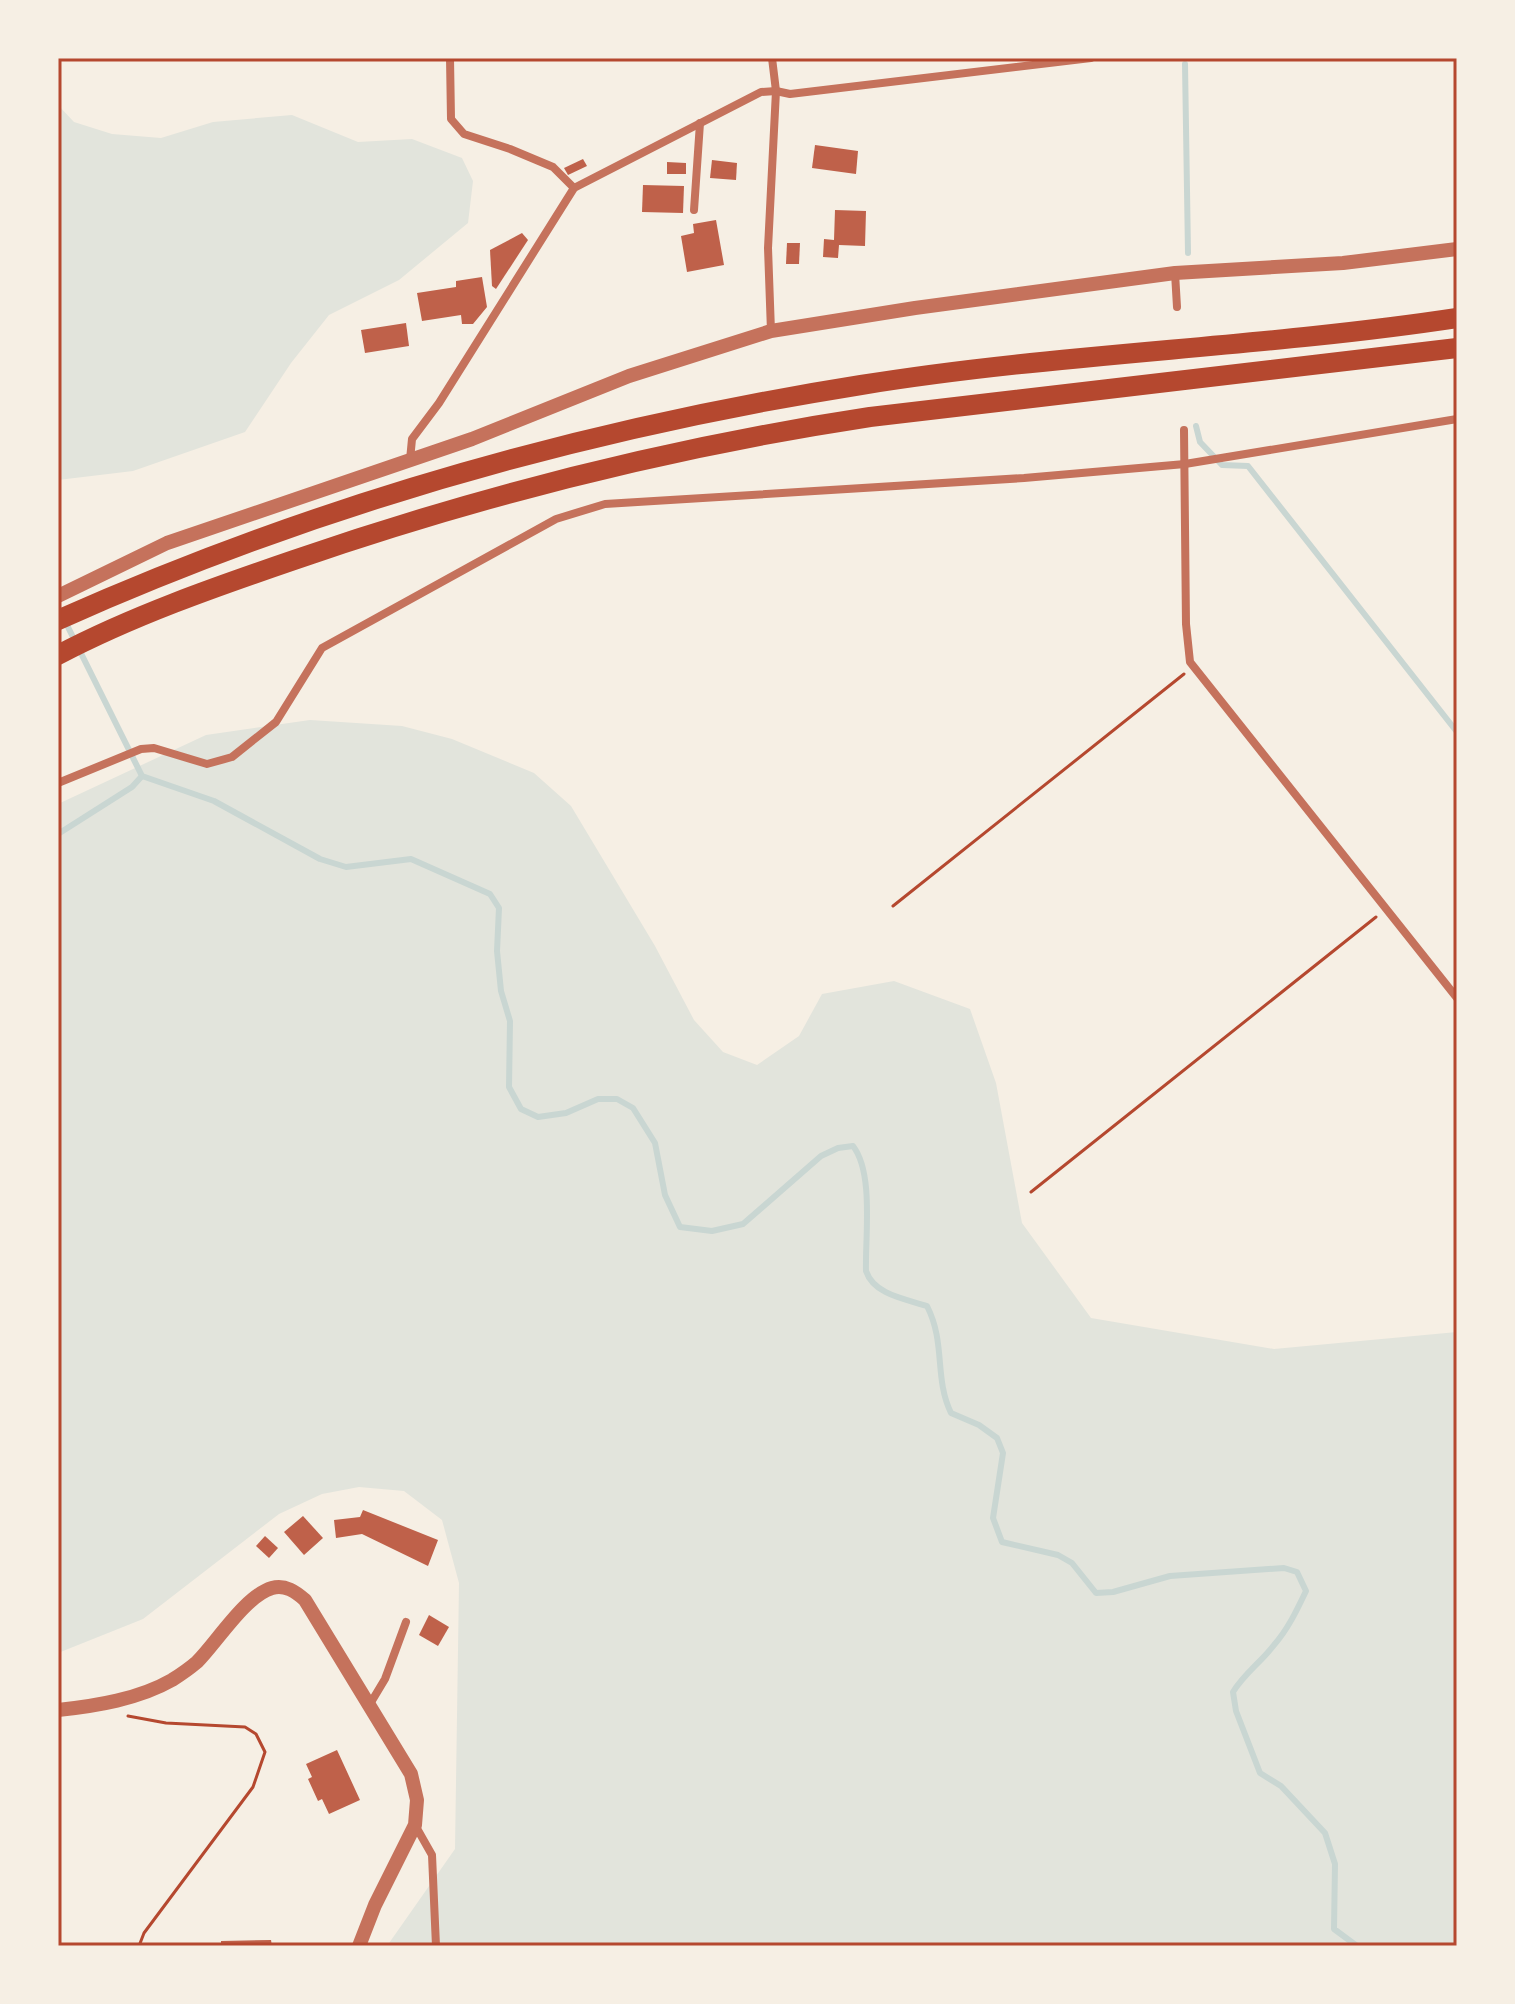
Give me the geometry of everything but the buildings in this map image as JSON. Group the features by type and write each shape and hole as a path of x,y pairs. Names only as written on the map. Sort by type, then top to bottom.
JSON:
{"highway":[{"path":"58,620 252,539 348,507 490,465 668,421 862,384 1457,318"},
{"path":"58,655 155,611 356,539 500,495 677,453 773,432 870,417 1457,348"}],"street":[{"path":"450,58 451,119 464,134 553,167 574,188"},
{"path":"771,331 768,248 776,91 772,58"},
{"path":"410,460 412,439 439,403 574,188 761,92 790,94 1091,58"},
{"path":"694,210 700,123"},
{"path":"58,596 167,543 410,460 629,376 771,331 1175,273 1343,263 1457,249"},
{"path":"1175,273 1177,307"},
{"path":"58,783 141,749 154,748 207,764 232,757 276,722 322,648 556,519 605,504 1024,478 1185,464 1457,419"},
{"path":"1184,430 1186,624 1190,662 1457,998"},
{"path":"58,1710 84,1708 121,1699 153,1690 173,1679 197,1662 242,1610 274,1587 284,1587 305,1600 411,1774 417,1800 415,1825 375,1905 359,1946"},
{"path":"370,1704 385,1679 406,1622"},
{"path":"415,1825 432,1855 436,1946"}],"path":[{"path":"893,906 1194,667"},
{"path":"1031,1192 1386,909"},
{"path":"125,1715 166,1723 245,1727 256,1734 265,1752 253,1787 144,1933 139,1946"}],"shaded area":[{"path":"58,105 74,122 112,134 161,138 213,122 292,115 358,142 412,139 462,158 473,181 468,223 399,280 329,315 291,363 245,432 133,471 58,480"},
{"path":"310,720 402,726 452,739 534,773 571,806 655,946 694,1020 723,1052 757,1065 799,1036 822,994 894,981 970,1009 996,1083 1022,1223 1091,1318 1274,1349 1457,1332 1457,1946 387,1946 455,1849 459,1583 442,1520 404,1491 359,1487 322,1494 279,1514 143,1619 58,1653 58,804 206,735"}],"waterway":[{"path":"1185,64 1188,253"},
{"path":"1196,426 1200,442 1222,465 1248,466 1457,732"},
{"path":"58,607 142,776 214,801 320,859 346,867 411,859 490,894 499,908 497,951 501,991 510,1021 509,1087 521,1109 538,1117 566,1113 598,1099 617,1099 633,1108 655,1143 665,1195 680,1227 712,1231 743,1224 821,1156 838,1148 853,1146 860,1158 866,1188 866,1271 883,1291 927,1306 936,1333 943,1387 951,1413 979,1425 997,1438 1003,1453 993,1518 1002,1542 1058,1555 1072,1563 1096,1593 1113,1592 1170,1576 1284,1568 1297,1572 1306,1591 1284,1632 1233,1692 1236,1711 1260,1773 1281,1786 1325,1833 1335,1864 1334,1929 1357,1946"},
{"path":"58,834 132,787 142,776"}]}
